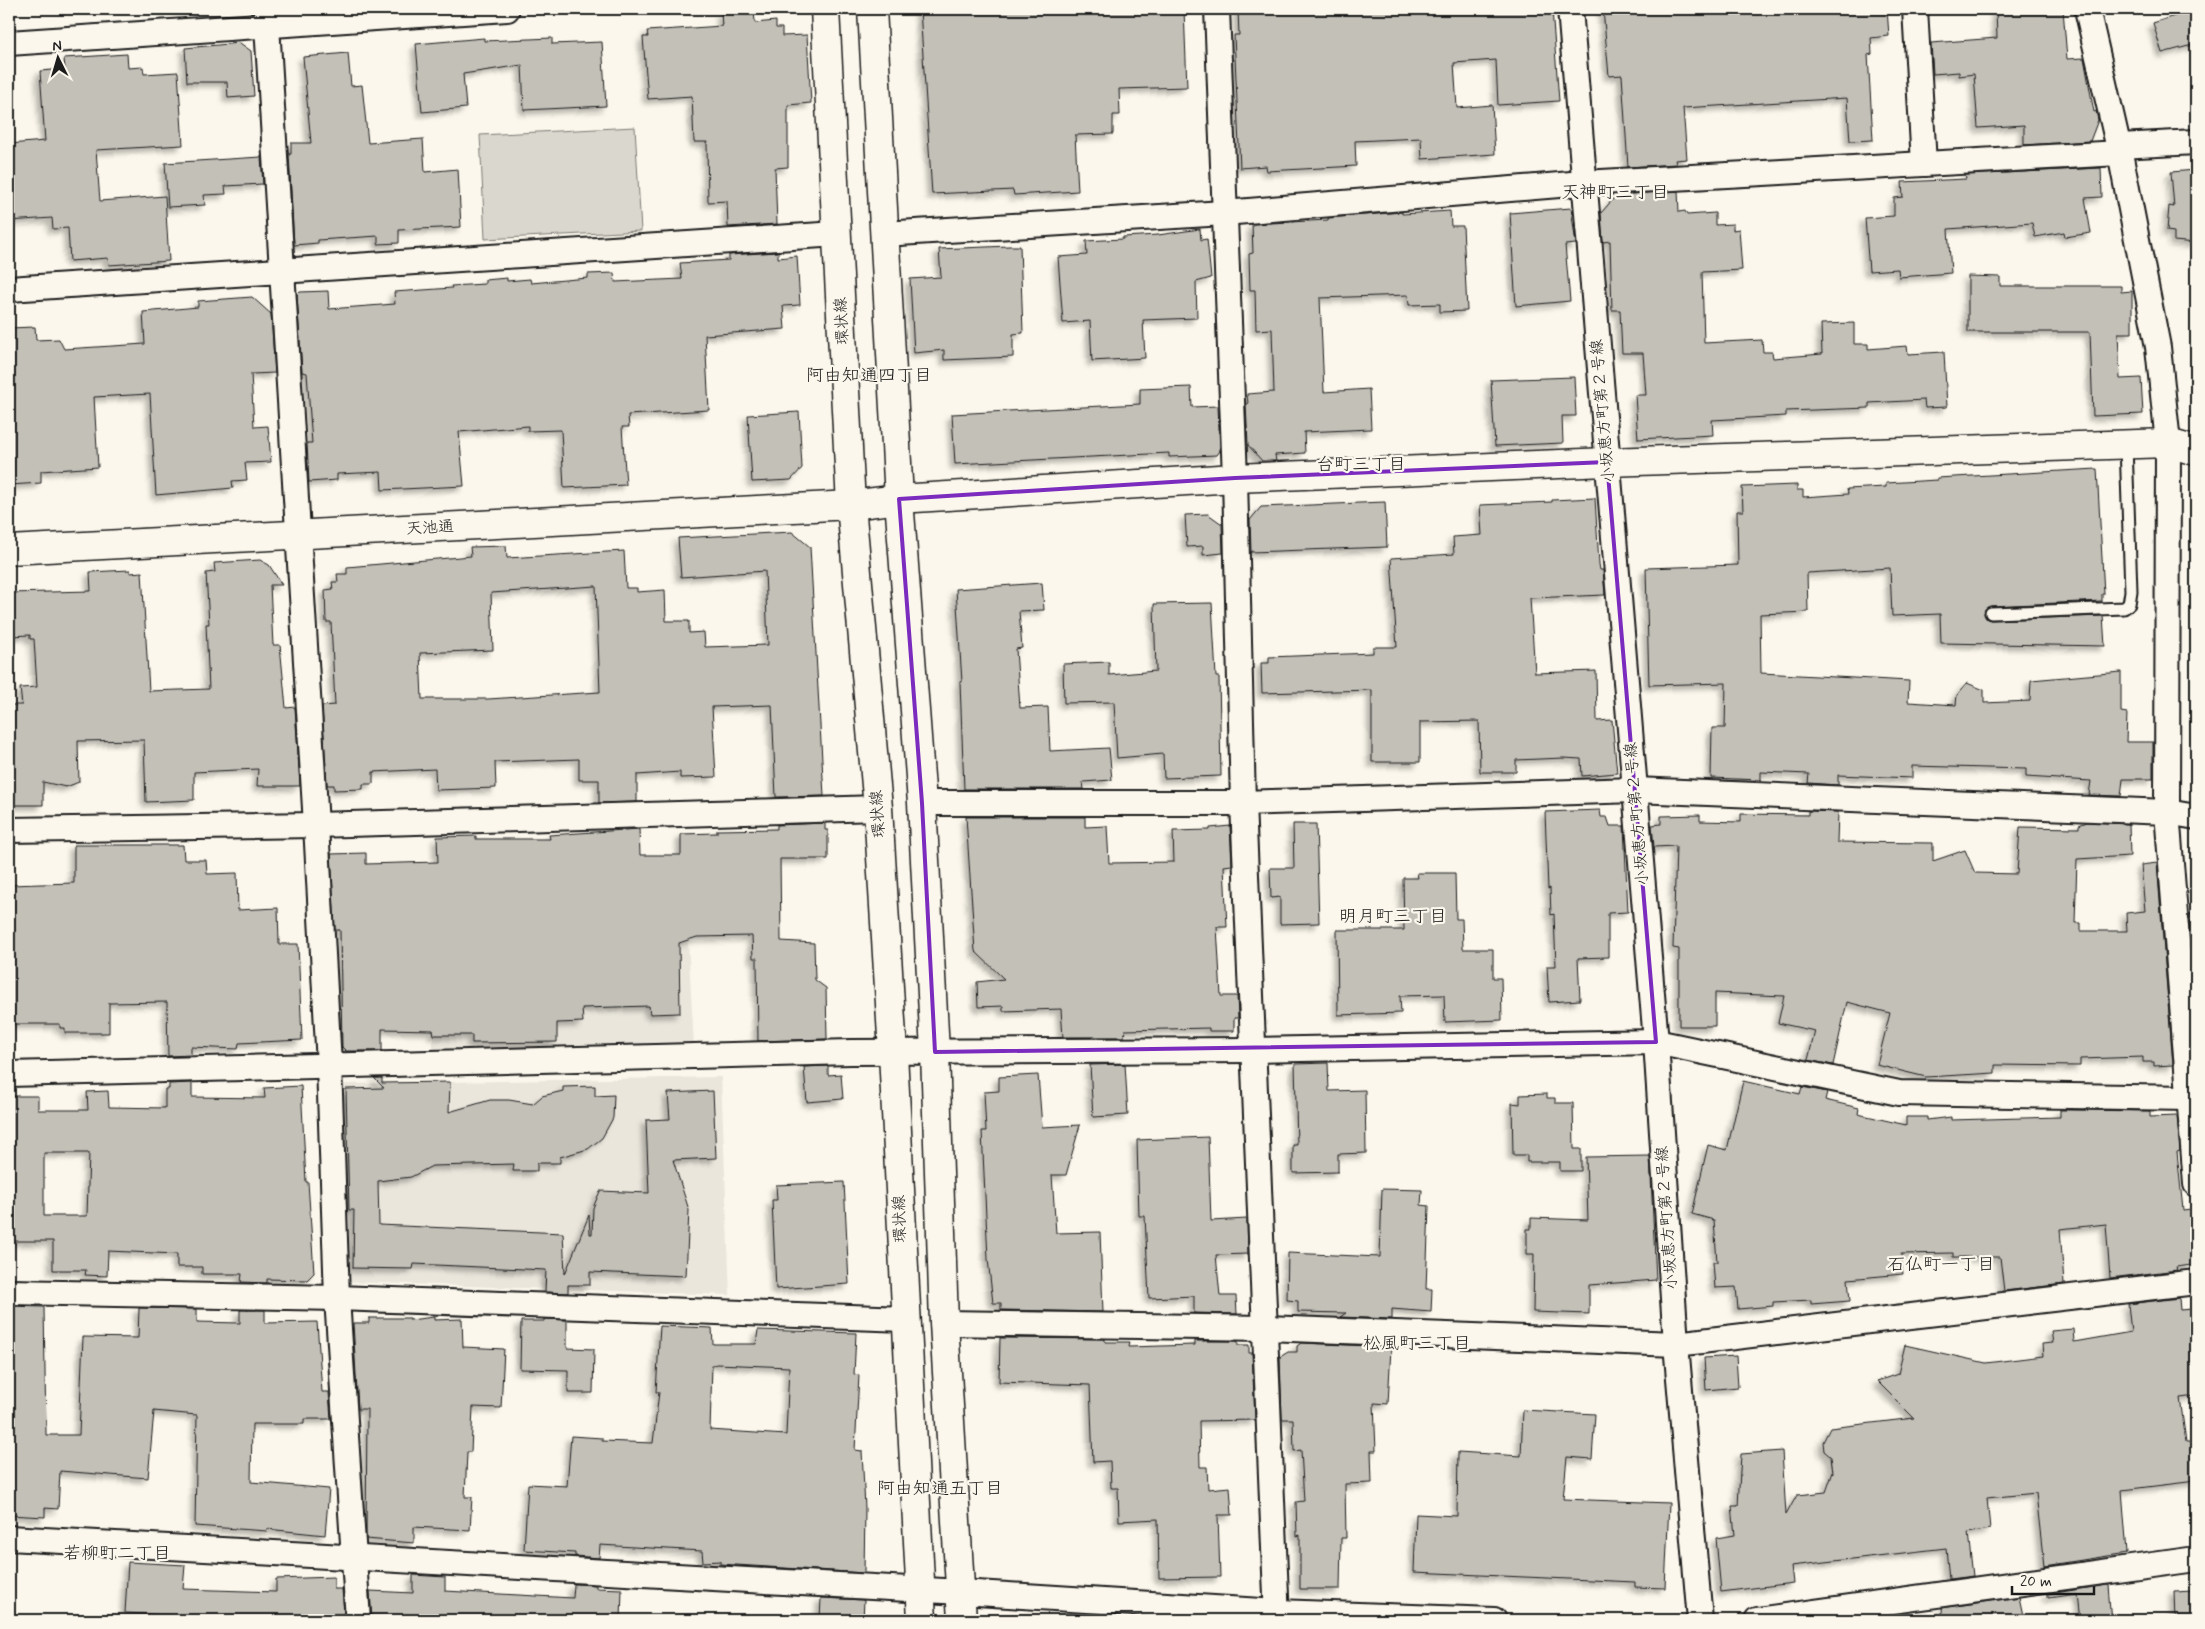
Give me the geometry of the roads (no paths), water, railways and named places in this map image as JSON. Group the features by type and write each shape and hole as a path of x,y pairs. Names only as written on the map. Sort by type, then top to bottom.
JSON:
{"main road":[{"name":"環状線","path":"825,9 851,505 878,808 893,1053 905,1320 922,1620"},
{"path":"872,9 899,499 922,803 935,1052 944,1323 962,1620"},
{"name":"天池通","path":"9,550 851,505 899,499 1235,478 1608,462 2126,445 2168,444 2196,451"}],"street":[{"path":"9,43 266,18 507,9"},
{"path":"1218,9 1235,478 1243,803 1277,1616"},
{"name":"小坂恵方町第２号線","path":"1570,9 1656,1042 1676,1344 1700,1620"},
{"path":"1914,9 1924,164"},
{"path":"2087,9 2120,150 2158,347 2168,444 2167,812 2196,1184"},
{"path":"266,18 316,825 329,1065 337,1298 358,1620"},
{"path":"883,234 1224,213 1583,183 1924,164 2120,150 2196,142"},
{"path":"9,289 838,234"},
{"path":"922,803 1243,803 1635,790 2167,812 2196,817"},
{"path":"9,830 316,825 878,808"},
{"path":"9,1074 851,1052 1253,1050 1656,1042 1899,1093 2188,1098"},
{"path":"944,1323 1266,1328 1676,1344 2196,1282"},
{"path":"9,1292 337,1298 905,1320"},
{"path":"9,1538 961,1592 1277,1616 1494,1620"},
{"path":"1757,1620 2196,1559"}],"lane":[{"path":"1991,613 2124,608 2129,604 2132,591 2126,445"}],"district":[{"name":"天神町三丁目","path":"1615,193"},
{"name":"阿由知通四丁目","path":"869,376"},
{"name":"台町三丁目","path":"1361,465"},
{"name":"明月町三丁目","path":"1393,917"},
{"name":"石仏町一丁目","path":"1941,1265"},
{"name":"松風町三丁目","path":"1417,1344"},
{"name":"阿由知通五丁目","path":"940,1489"},
{"name":"若柳町二丁目","path":"117,1554"}]}
